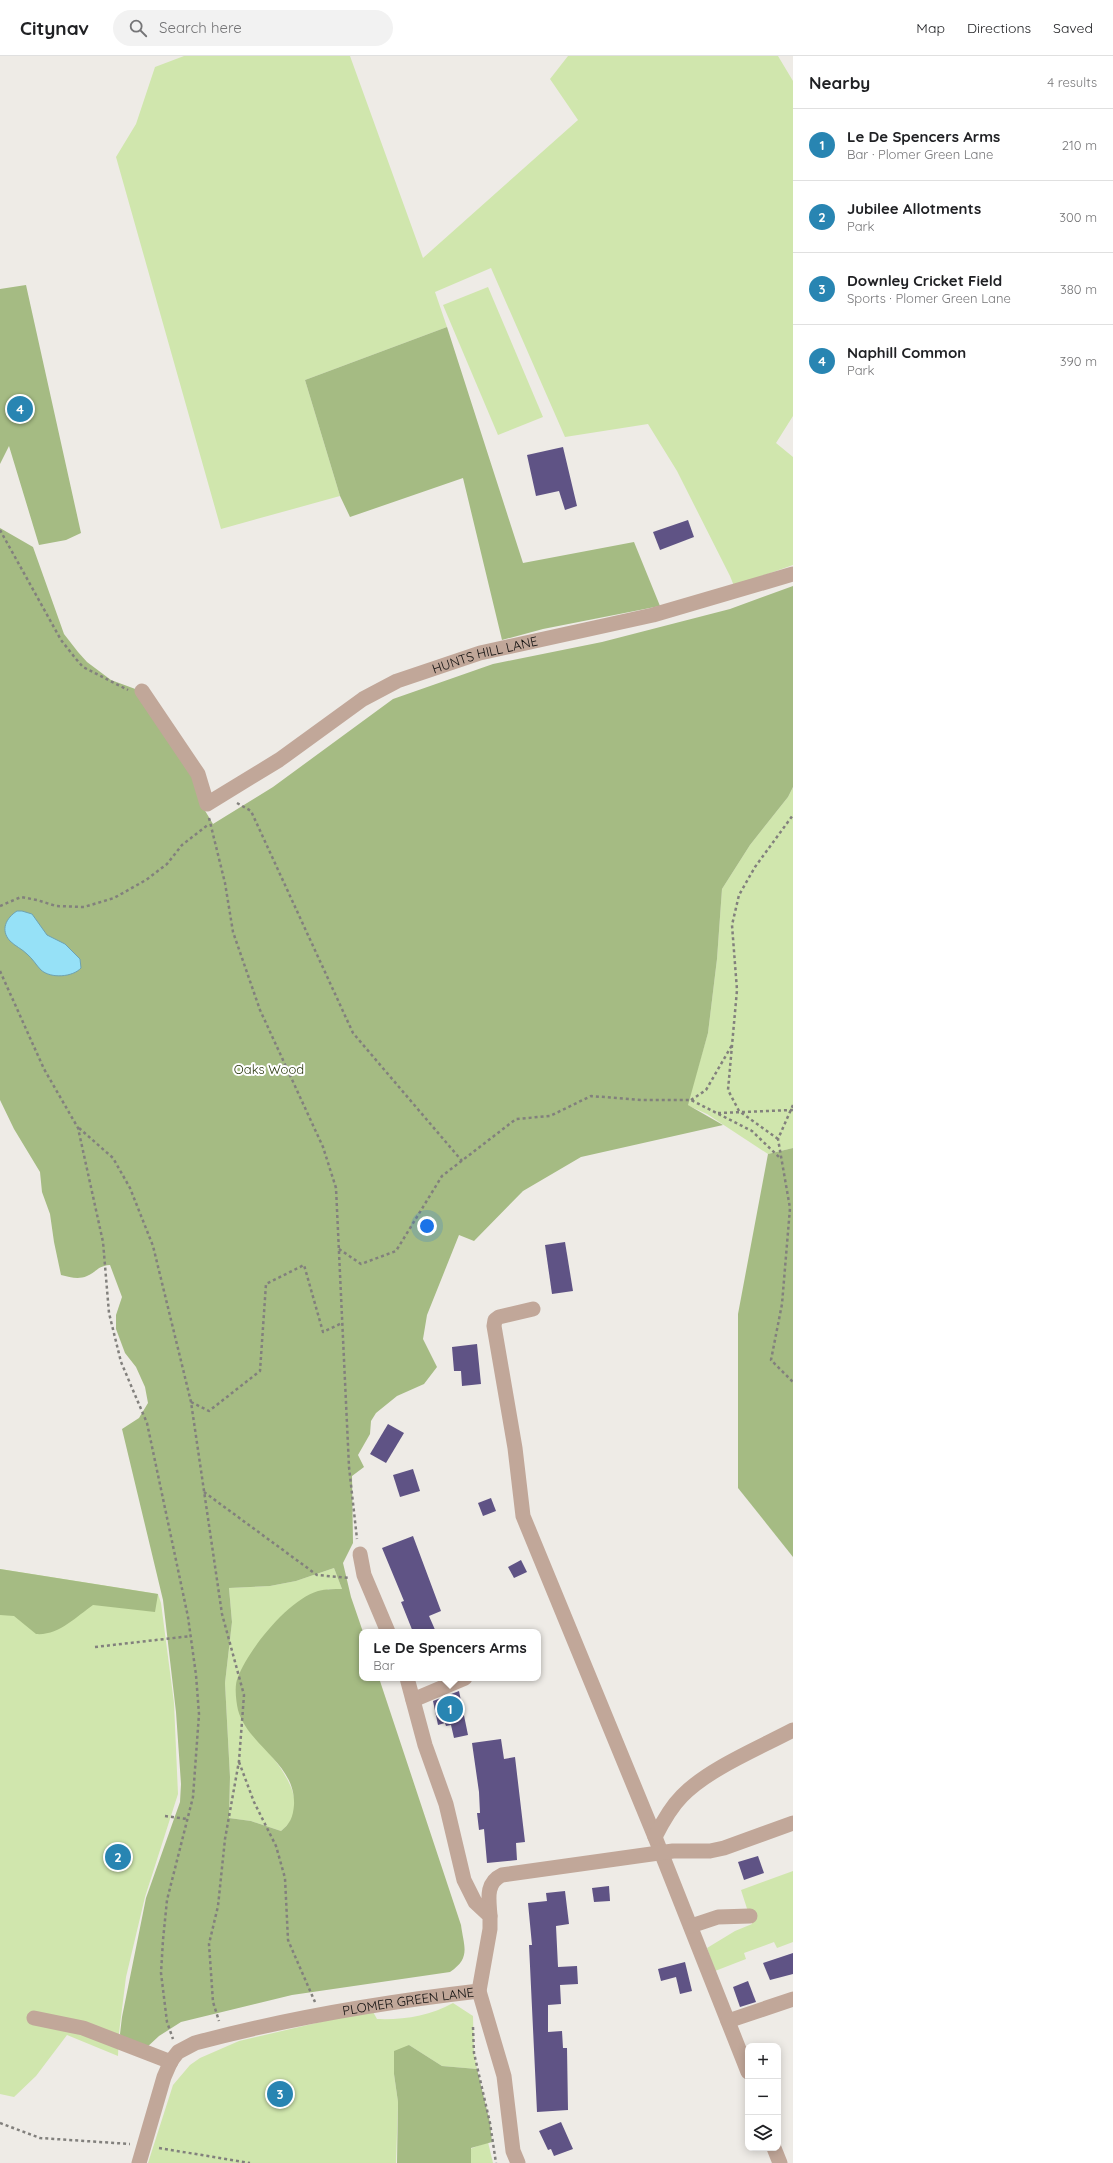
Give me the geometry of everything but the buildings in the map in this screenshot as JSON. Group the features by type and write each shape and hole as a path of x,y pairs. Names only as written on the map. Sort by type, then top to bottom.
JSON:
{"street":[{"name":"HUNTS HILL LANE","path":"142,691 198,774 208,804 279,760 363,699 397,681 480,653 653,615 793,574"},
{"path":"533,1309 500,1317 495,1320 494,1326 515,1448 523,1516 655,1837 745,2064"},
{"path":"360,1554 364,1575 387,1629"},
{"path":"408,1681 426,1745 446,1804 464,1880 475,1902 490,1916"},
{"path":"414,1700 458,1681"},
{"path":"655,1837 668,1812 682,1795 708,1775 793,1730"},
{"name":"PLOMER GREEN LANE","path":"174,2057 195,2043 319,2015 390,2002 479,1991 490,1929 488,1892 495,1878 502,1875 661,1853 710,1851 724,1848 793,1823"},
{"path":"690,1926 718,1917 750,1916"},
{"path":"479,1991 504,2076 513,2151 518,2163"},
{"path":"728,2021 793,1999"},
{"path":"34,2018 83,2028 174,2057 164,2077 139,2163"},
{"path":"775,2151 780,2163"}],"path":[{"path":"0,530 61,640 76,659 84,667 114,684 130,691 142,691"},
{"path":"222,795 250,811 353,1033 462,1160"},
{"path":"778,1139 739,1111 728,1090 729,1065 733,1044 737,990 732,925 739,895 755,868 793,814"},
{"path":"0,906 21,898 37,900 56,906 84,907 114,898 146,880 167,864 182,845 209,824 224,883 233,932 260,1010 323,1147 336,1188 352,1508 360,1554"},
{"path":"0,971 44,1069 78,1128 103,1242 109,1313 121,1362 147,1422 191,1636 199,1714 193,1797 167,1900 161,1973 167,2022 174,2057"},
{"path":"691,1100 706,1090 733,1044"},
{"path":"339,1248 361,1264 396,1251 442,1176 462,1160 516,1119 550,1116 591,1096 641,1100 691,1100 752,1131 779,1157"},
{"path":"793,1105 778,1139 779,1157 792,1208 782,1304 771,1360 793,1382"},
{"path":"717,1113 792,1110"},
{"path":"78,1128 113,1158 130,1188 153,1246 191,1402 222,1614 244,1695 239,1761 225,1839 218,1906 209,1944 213,2002 223,2036"},
{"path":"191,1402 209,1411 260,1371 266,1284 304,1265 323,1332 342,1323"},
{"path":"203,1492 317,1575 348,1578 364,1575"},
{"path":"95,1647 191,1636"},
{"path":"239,1761 254,1802 276,1846 285,1878 288,1940 306,1980 319,2015"},
{"path":"165,1816 187,1819"},
{"path":"484,2008 472,2019 474,2053 490,2123 496,2163"},
{"path":"0,2123 40,2138 124,2142 250,2163"}],"green space":[{"path":"184,56 350,56 423,258 578,120 550,79 568,56 778,56 793,81 793,416 776,443 793,457 793,565 734,586 677,471 648,424 565,437 491,268 435,292 447,327 305,380 340,496 221,529 116,157 136,124 155,67"},
{"path":"26,285 81,533 66,540 39,545 9,446 0,464 0,289"},
{"path":"488,287 543,417 498,435 443,305"},
{"path":"447,327 523,563 634,542 660,606 543,629 502,640 463,478 350,517 340,496 305,380"},
{"name":"Oaks Wood","path":"0,528 33,547 64,634 78,652 87,662 111,680 138,690 199,788 204,809 213,824 273,787 393,699 493,664 602,642 730,609 793,586 793,787 788,797 750,845 722,889 717,959 708,1033 688,1105 723,1125 581,1157 523,1191 474,1241 459,1235 427,1315 423,1339 437,1367 424,1384 397,1396 376,1413 371,1421 370,1434 358,1455 364,1467 352,1476 353,1543 343,1563 351,1597 362,1629 359,1629 359,1681 380,1681 461,1925 464,1957 457,1967 450,1972 292,1995 181,2022 159,2036 145,2049 122,2040 120,2034 122,2017 146,1898 180,1802 181,1784 176,1712 163,1600 122,1429 139,1418 148,1403 145,1387 136,1367 125,1353 116,1329 116,1315 122,1297 110,1265 102,1267 80,1278 61,1275 50,1214 42,1192 40,1172 14,1129 0,1100","holes":["334,1568 342,1589 327,1589 306,1596 282,1615 260,1640 243,1666 237,1680 236,1689 238,1710 243,1723 280,1766 288,1778 293,1790 293,1813 287,1826 281,1831 251,1821 229,1818 230,1777 225,1683 232,1622 229,1588 270,1586 296,1581"]},
{"path":"793,787 793,1148 768,1154 707,1114 687,1105 708,1033 717,959 722,889 750,845 788,797"},
{"path":"793,1148 793,1557 738,1488 738,1314 768,1154"},
{"path":"334,1568 342,1589 328,1589 244,1723 264,1746 285,1775 292,1790 295,1805 292,1819 281,1831 251,1821 229,1818 230,1777 225,1683 232,1622 229,1588 270,1586 296,1581"},
{"path":"0,1569 158,1594 161,1603 174,1703 178,1794 145,1897 126,1977 119,2033 118,2056 67,2035 36,2076 14,2097 0,2094"},
{"path":"0,1569 158,1594 155,1612 93,1605 59,1629 44,1634 36,1634 14,1616 0,1615"},
{"path":"793,1871 793,1942 777,1948 774,1942 744,1953 746,1959 715,1971 707,1948 735,1931 752,1924 741,1890"},
{"path":"453,2003 473,2016 474,2053 477,2069 442,2066 409,2045 394,2074 398,2102 396,2163 148,2163 173,2085 190,2065 200,2058 239,2041 372,2010 377,2019 397,2019 426,2014"},
{"path":"409,2045 442,2066 477,2069 490,2123 492,2142 471,2148 471,2163 397,2163 398,2102 394,2074 394,2051"},
{"path":"488,2142 493,2163 471,2163 470,2149"}],"water":[{"path":"17,911 32,914 47,935 65,944 80,959 81,968 73,973 62,976 50,975 41,970 29,956 10,941 5,933 7,921"}],"place":[{"name":"Naphill Common","path":"20,409"},
{"name":"Le De Spencers Arms","path":"450,1709"},
{"name":"Jubilee Allotments","path":"118,1857"},
{"name":"Downley Cricket Field","path":"280,2094"}]}
